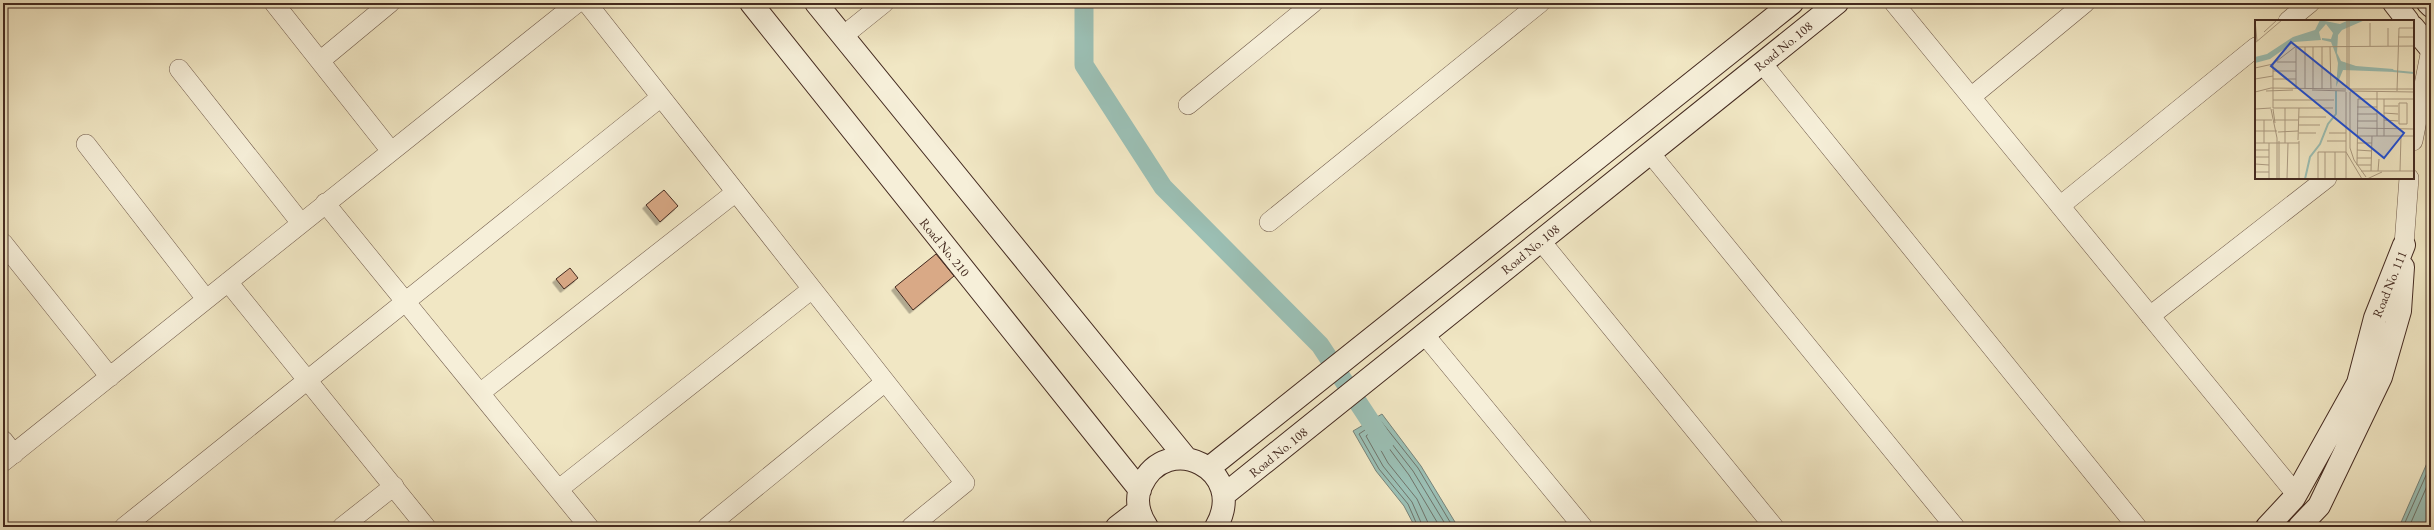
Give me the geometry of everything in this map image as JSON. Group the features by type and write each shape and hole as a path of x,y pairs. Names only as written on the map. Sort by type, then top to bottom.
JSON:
{"street":[{"path":"274,3 391,151"},
{"path":"320,61 390,3"},
{"path":"7,452 110,377 577,3"},
{"path":"587,3 965,483 911,527"},
{"name":"Road No. 210","path":"751,3 1142,509"},
{"path":"816,3 1186,458"},
{"path":"843,36 884,3"},
{"path":"1188,105 1314,3"},
{"path":"1269,222 1540,3"},
{"path":"1209,468 1792,3"},
{"name":"Road No. 108","path":"1224,495 1837,3"},
{"path":"1894,3 2296,494"},
{"path":"1971,97 2085,3"},
{"path":"2289,20 2310,3"},
{"path":"2394,3 2407,20"},
{"path":"2428,3 2431,6"},
{"path":"2414,28 2431,49 2416,108 2414,130"},
{"path":"2060,206 2255,48"},
{"path":"1762,63 2137,527"},
{"path":"179,69 301,223"},
{"path":"124,527 661,97"},
{"path":"86,144 206,299"},
{"path":"1650,153 1955,527"},
{"path":"2150,316 2326,179"},
{"path":"2404,246 2409,179"},
{"path":"480,393 736,192"},
{"path":"325,204 589,527"},
{"path":"1540,240 1774,527"},
{"path":"3,243 110,377"},
{"name":"Road No. 111","path":"2267,527 2296,494 2358,383 2375,318 2404,246"},
{"name":"Road No. 111","path":"2299,527 2319,506 2381,377 2400,311 2404,246"},
{"path":"228,282 426,527"},
{"path":"559,489 812,289"},
{"path":"1424,334 1583,527"},
{"path":"707,527 886,382"},
{"path":"1117,527 1142,509 1145,479 1163,463 1186,458 1209,468 1221,485 1224,495 1222,524"},
{"path":"342,527 394,486"}],"water":[{"path":"1382,414 1421,466 1458,527 1415,527 1404,506 1376,471 1353,431"},
{"path":"2431,454 2431,527 2399,527"}],"building":[{"path":"664,190 678,206 660,222 646,205"},
{"path":"936,254 954,276 913,310 895,287"},
{"path":"570,268 578,278 564,289 556,279"}],"waterway":[{"path":"1084,3 1084,65 1163,187 1320,345 1384,442"}]}
